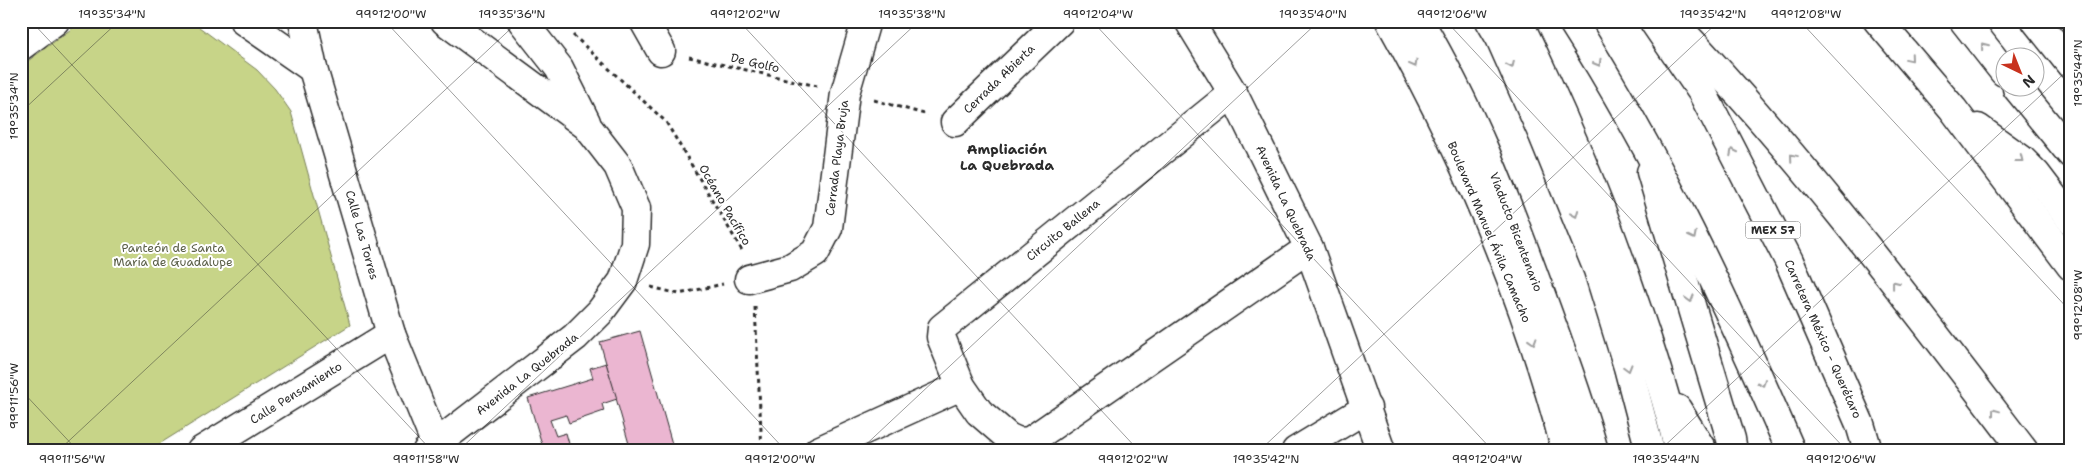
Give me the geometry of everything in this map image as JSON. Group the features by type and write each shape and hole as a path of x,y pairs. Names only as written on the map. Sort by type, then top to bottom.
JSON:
{"main road":[{"path":"21,46 55,21"},
{"path":"244,21 313,69"},
{"name":"Calle Las Torres","path":"303,21 313,69 391,334 431,448"},
{"name":"Avenida La Quebrada","path":"445,21 588,126"},
{"name":"Avenida La Quebrada","path":"431,448 575,338 600,312 623,281 634,244 636,208 618,166 588,126 559,68 522,21"},
{"path":"644,21 661,51"},
{"name":"Cerrada Playa Bruja","path":"749,278 790,268 815,253 828,228 845,93 866,21"},
{"name":"Cerrada Abierta","path":"955,122 1060,21"},
{"name":"Avenida La Quebrada","path":"1188,21 1233,93 1309,248 1381,451"},
{"name":"Boulevard Manuel Ávila Camacho","path":"1390,21 1426,84 1472,185 1520,300 1566,451"},
{"name":"Viaducto Bicentenario","path":"1419,21 1480,140 1515,224 1594,451"},
{"path":"1490,21 1500,38 1543,135 1598,270 1628,367 1650,451"},
{"path":"1518,21 1580,154 1610,231 1661,379 1679,451"},
{"path":"1572,21 1632,119 1707,265 1791,451"},
{"name":"Carretera México - Querétaro","path":"1654,21 1702,92 1789,261 1860,424 1868,451"},
{"path":"1672,21 1758,116 1835,208 2024,451"},
{"path":"1878,21 1953,109 2071,266"},
{"path":"1964,21 1994,59"},
{"path":"2036,21 2071,66"},
{"name":"Circuito Ballena","path":"1233,93 942,328 941,337 960,386 979,412 1008,437 1019,442 1030,441 1309,248"},
{"path":"2025,98 2071,154"},
{"path":"1953,109 2022,160 2036,174 2071,220"},
{"path":"1632,119 1659,194 1731,439 1732,451"},
{"name":"Calle Pensamiento","path":"201,451 391,334"},
{"path":"1661,379 1703,451"},
{"path":"818,451 960,386"},
{"path":"1296,451 1366,408"}],"path":[{"name":"Océano Pacífico","path":"572,35 666,122 743,250 754,301 762,451"},
{"name":"De Golfo","path":"661,51 845,93"},
{"name":"Cerrada Abierta","path":"845,93 955,122"},
{"path":"679,294 749,278"}],"green space":[{"name":"Panteón de Santa María de Guadalupe","path":"82,21 191,21 257,70 275,89 291,112 350,325 148,451 21,451 21,66"}],"building":[{"path":"640,331 674,451 631,451 600,342"},
{"path":"606,363 617,399 602,404 604,411 569,423 566,415 550,420 556,436 566,433 571,451 544,451 528,398 593,378 590,368"}],"district":[{"name":"Ampliación La Quebrada","path":"1007,158"}]}
